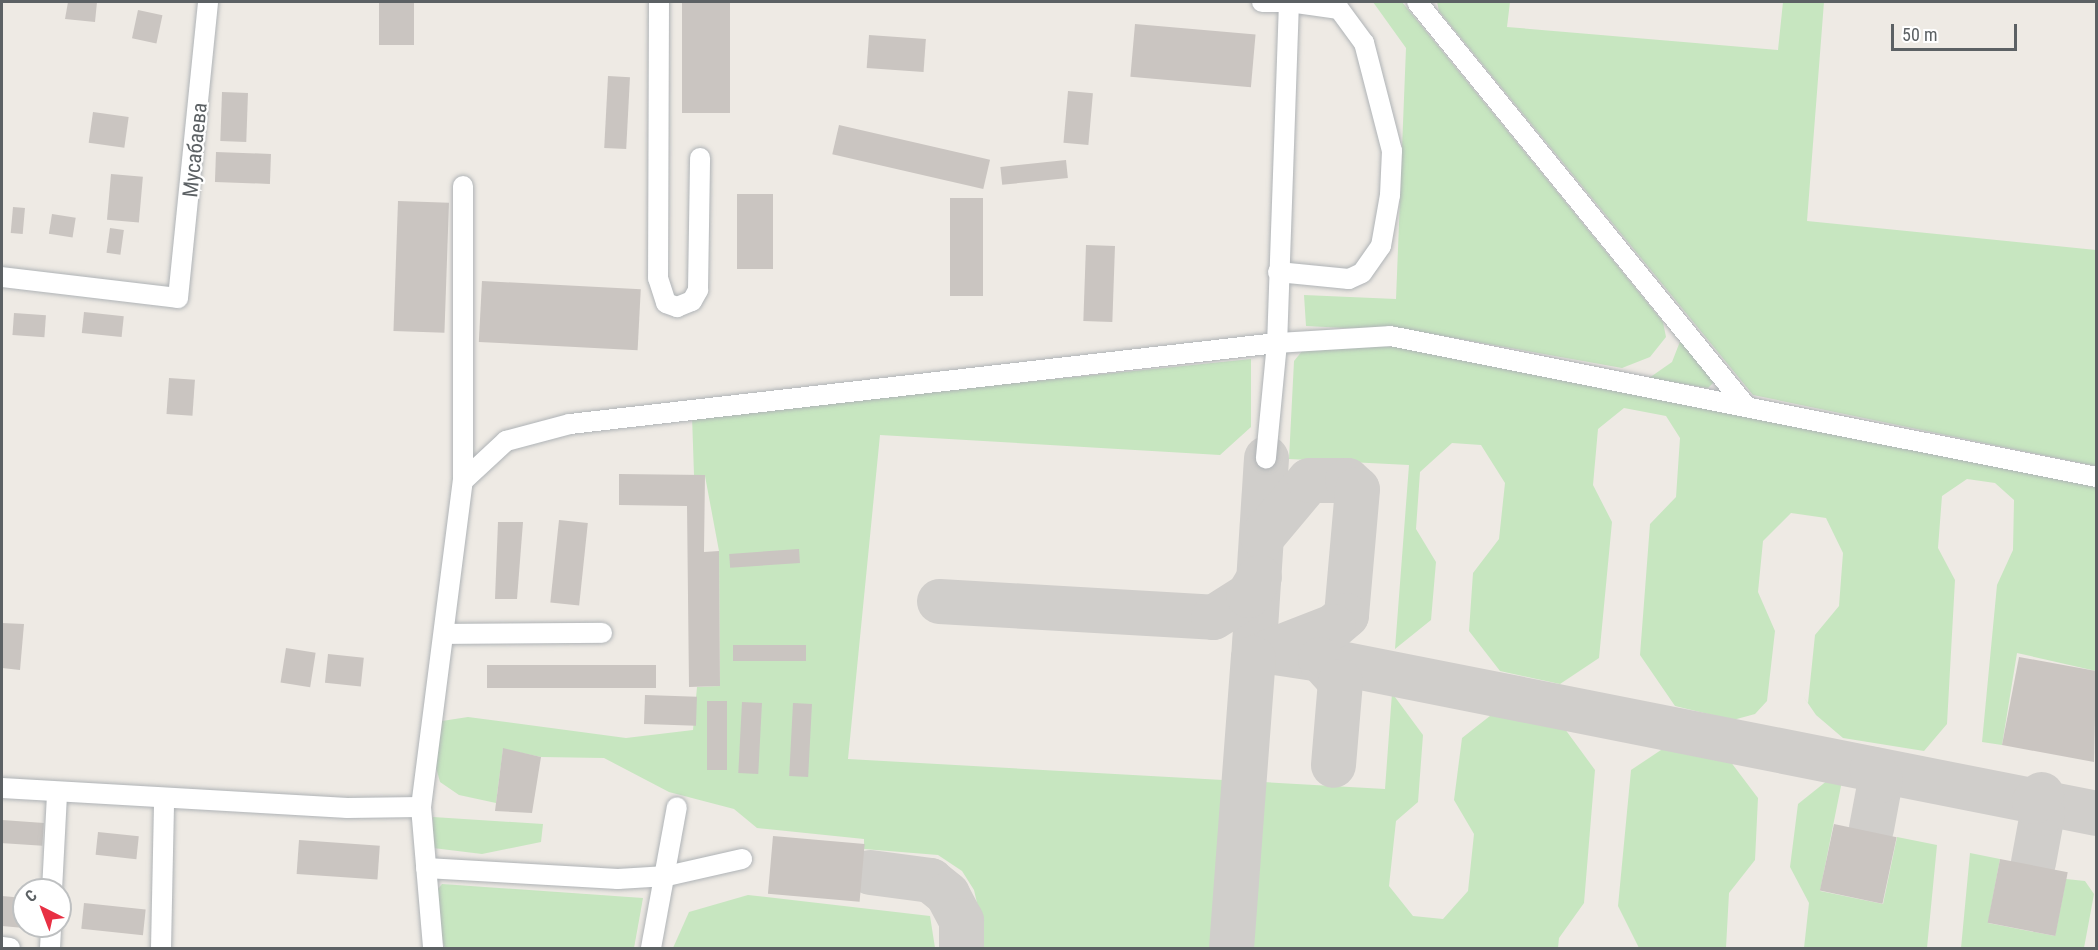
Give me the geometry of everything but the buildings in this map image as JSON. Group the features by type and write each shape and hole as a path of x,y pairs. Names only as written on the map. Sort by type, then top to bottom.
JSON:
{"street":[{"name":"Мусабаева","path":"2,277 178,298 208,2"},
{"path":"659,2 658,278 666,303 677,307 692,301 698,290 700,158"},
{"path":"1262,2 1289,2 1339,9 1364,43 1392,151 1390,195 1381,246 1362,273 1349,279 1278,272"},
{"path":"1266,458 1277,343 1289,2"},
{"path":"1417,2 1745,405"},
{"path":"434,948 421,807 463,481 463,186"},
{"path":"463,481 506,441 570,424 1277,343 1390,336 2097,477"},
{"path":"444,634 602,633"},
{"path":"2,788 164,799 421,807"},
{"path":"53,878 57,793"},
{"path":"161,948 164,799"},
{"path":"651,948 667,876 677,807"},
{"path":"426,868 618,879 667,876 742,859"},
{"path":"2,947 10,948"}],"green space":[{"path":"1373,2 1402,2 1663,322 1666,337 1650,357 1622,368 1421,332 1306,326 1304,295 1396,299 1406,48"},
{"path":"1437,2 1510,2 1507,27 1778,50 1783,2 1824,2 1807,221 2096,250 2096,466 1753,395 1439,11"},
{"path":"1681,339 1715,381 1708,388 1649,378 1672,362"},
{"path":"1371,345 1419,349 2096,485 2096,671 2017,653 2002,745 1982,742 1997,585 2013,550 2014,500 1995,483 1967,479 1942,496 1938,548 1955,580 1947,724 1924,751 1843,738 1816,715 1803,696 1808,703 1815,635 1839,606 1843,553 1826,518 1791,513 1763,541 1758,592 1775,631 1767,701 1755,714 1733,720 1675,706 1640,655 1650,524 1676,497 1680,438 1666,416 1624,408 1598,429 1593,485 1612,522 1599,658 1560,684 1500,671 1469,631 1473,573 1499,539 1505,483 1481,445 1452,443 1420,472 1416,529 1436,562 1431,620 1395,649 1409,465 1289,459 1294,361 1303,350"},
{"path":"1251,359 1251,427 1220,455 880,435 848,759 1223,780 1212,948 980,948 981,920 974,890 962,871 938,855 864,849 864,839 757,828 734,809 669,792 604,758 541,757 503,749 496,803 459,795 440,782 435,764 442,721 468,717 626,738 693,730 697,687 720,686 719,551 705,476 694,475 692,416"},
{"path":"1392,693 1423,735 1418,802 1396,821 1389,886 1413,916 1443,919 1468,891 1474,834 1454,800 1462,738 1495,712 1562,725 1595,770 1584,903 1559,938 1558,948 1252,948 1263,782 1385,789"},
{"path":"1667,746 1727,757 1758,798 1755,860 1729,893 1726,948 1639,948 1618,906 1631,770"},
{"path":"1828,780 1842,781 1820,891 1883,904 1897,837 1937,845 1927,948 1804,948 1809,903 1790,867 1798,804"},
{"path":"433,817 543,824 541,842 482,854 433,848"},
{"path":"1970,853 2000,859 1988,923 2055,936 2066,879 2085,881 2094,894 2084,948 1961,948"},
{"path":"442,884 643,898 634,948 445,948 436,923 435,893"},
{"path":"748,895 930,916 935,948 673,948 689,912"}],"taxiway":[{"path":"1266,458 1253,658 1268,651 1320,659 2096,813"},
{"path":"1262,536 1309,480 1347,480 1357,489 1346,615 1333,626 1271,650"},
{"path":"939,601 1213,617 1248,595 1259,577"},
{"path":"1231,948 1253,658"},
{"path":"1320,659 1340,681 1333,765"},
{"path":"1871,828 1880,780 1872,769"},
{"path":"2033,862 2042,813 2034,801 2041,794"},
{"path":"870,872 930,880 947,894 961,920 961,948"}]}
